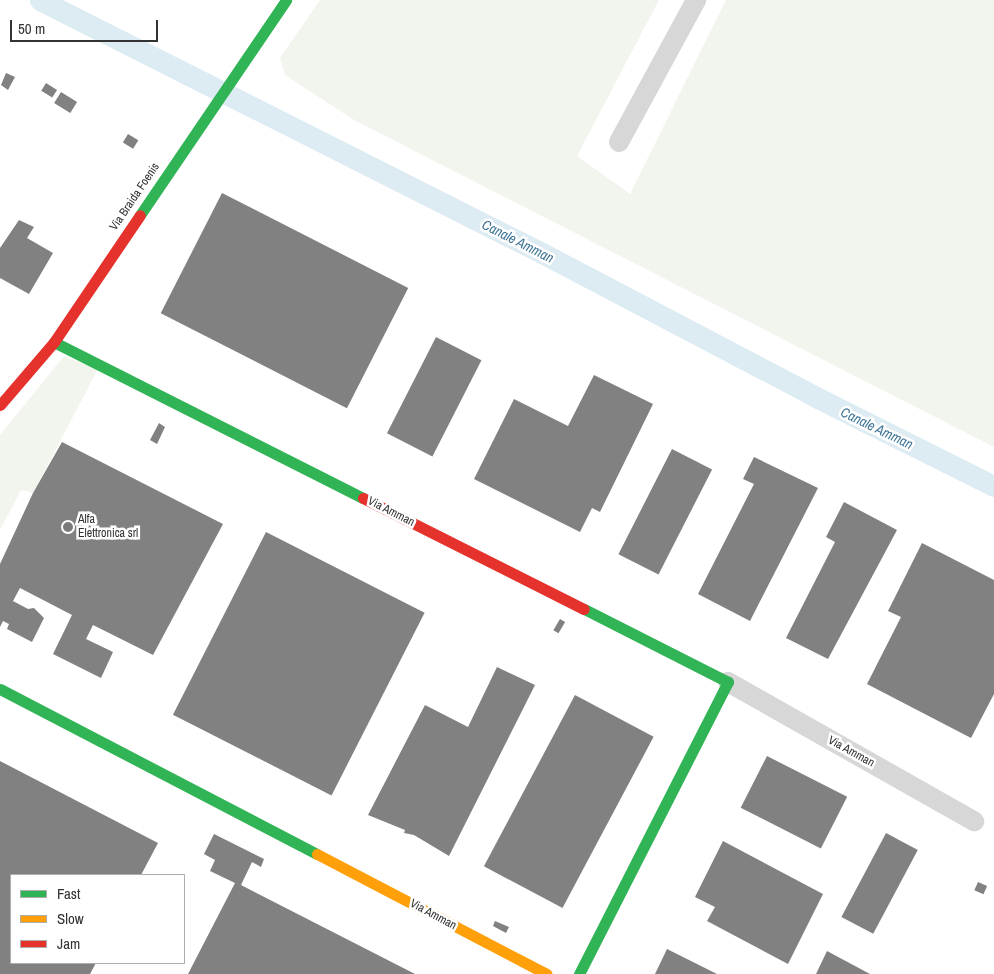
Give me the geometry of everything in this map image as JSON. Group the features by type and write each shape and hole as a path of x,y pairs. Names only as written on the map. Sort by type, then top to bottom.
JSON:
{"street":[{"name":"Via Braida Foenis","path":"0,405 54,342 286,0"},
{"path":"619,142 696,0"},
{"name":"Via Amman","path":"54,342 728,682 974,821"},
{"path":"579,974 728,682"},
{"name":"Via Amman","path":"0,689 547,974"}],"shaded area":[{"path":"320,0 659,0 577,156 630,194 726,0 994,0 994,447 354,120 285,75 280,58"},
{"path":"64,356 98,369 33,493 21,490 0,530 0,435"}],"building":[{"path":"6,73 15,77 8,90 1,85"},
{"path":"46,83 57,90 52,98 41,91"},
{"path":"61,92 77,102 70,113 54,103"},
{"path":"128,134 138,140 133,149 123,143"},
{"path":"222,193 408,288 347,408 161,313"},
{"path":"19,220 34,227 27,238 53,253 29,294 0,278 0,248"},
{"path":"436,337 481,360 432,456 387,433"},
{"path":"594,375 653,404 600,512 592,508 580,532 474,479 514,399 568,426"},
{"path":"159,423 165,427 157,444 150,440"},
{"name":"Alfa Elettronica srl","path":"62,442 223,524 153,655 93,625 86,639 113,652 101,678 53,654 72,615 20,588 13,601 28,609 34,608 44,618 32,642 7,629 9,624 3,621 0,627 0,564 33,493"},
{"path":"672,449 712,469 659,575 618,554"},
{"path":"754,457 818,488 750,621 698,594 754,484 743,479"},
{"path":"844,502 897,530 828,659 786,638 835,542 826,537"},
{"path":"266,532 425,613 332,795 173,715"},
{"path":"922,543 994,580 994,694 971,738 867,684 901,617 888,611"},
{"path":"560,619 565,622 558,633 553,630"},
{"path":"497,667 535,685 449,856 414,835 404,833 405,830 368,815 425,705 468,727"},
{"path":"575,695 654,737 563,908 484,866"},
{"path":"767,756 847,797 821,849 741,808"},
{"path":"0,761 158,843 142,874 10,874 10,964 95,964 90,974 0,974"},
{"path":"886,833 918,850 873,934 841,917"},
{"path":"214,834 264,859 261,867 252,862 241,885 415,974 188,974 235,883 210,871 215,860 204,854"},
{"path":"723,841 823,894 788,964 707,921 715,907 695,897"},
{"path":"978,882 987,886 983,894 974,890"},
{"path":"495,921 509,927 506,933 493,926"},
{"path":"667,949 717,974 655,974"},
{"path":"827,951 870,974 816,974"}],"waterway":[{"name":"Canale Amman","path":"40,0 542,253 812,395 994,486"}],"traffic: fast":[{"path":"140,215 286,0"},
{"path":"54,342 363,498"},
{"path":"579,974 728,682 584,609"},
{"path":"0,689 317,854"}],"traffic: slow":[{"path":"317,854 547,974"}],"traffic: jam":[{"path":"0,405 54,342 140,215"},
{"path":"363,498 584,609"}],"place":[{"name":"Alfa Elettronica srl","path":"68,527"}]}
